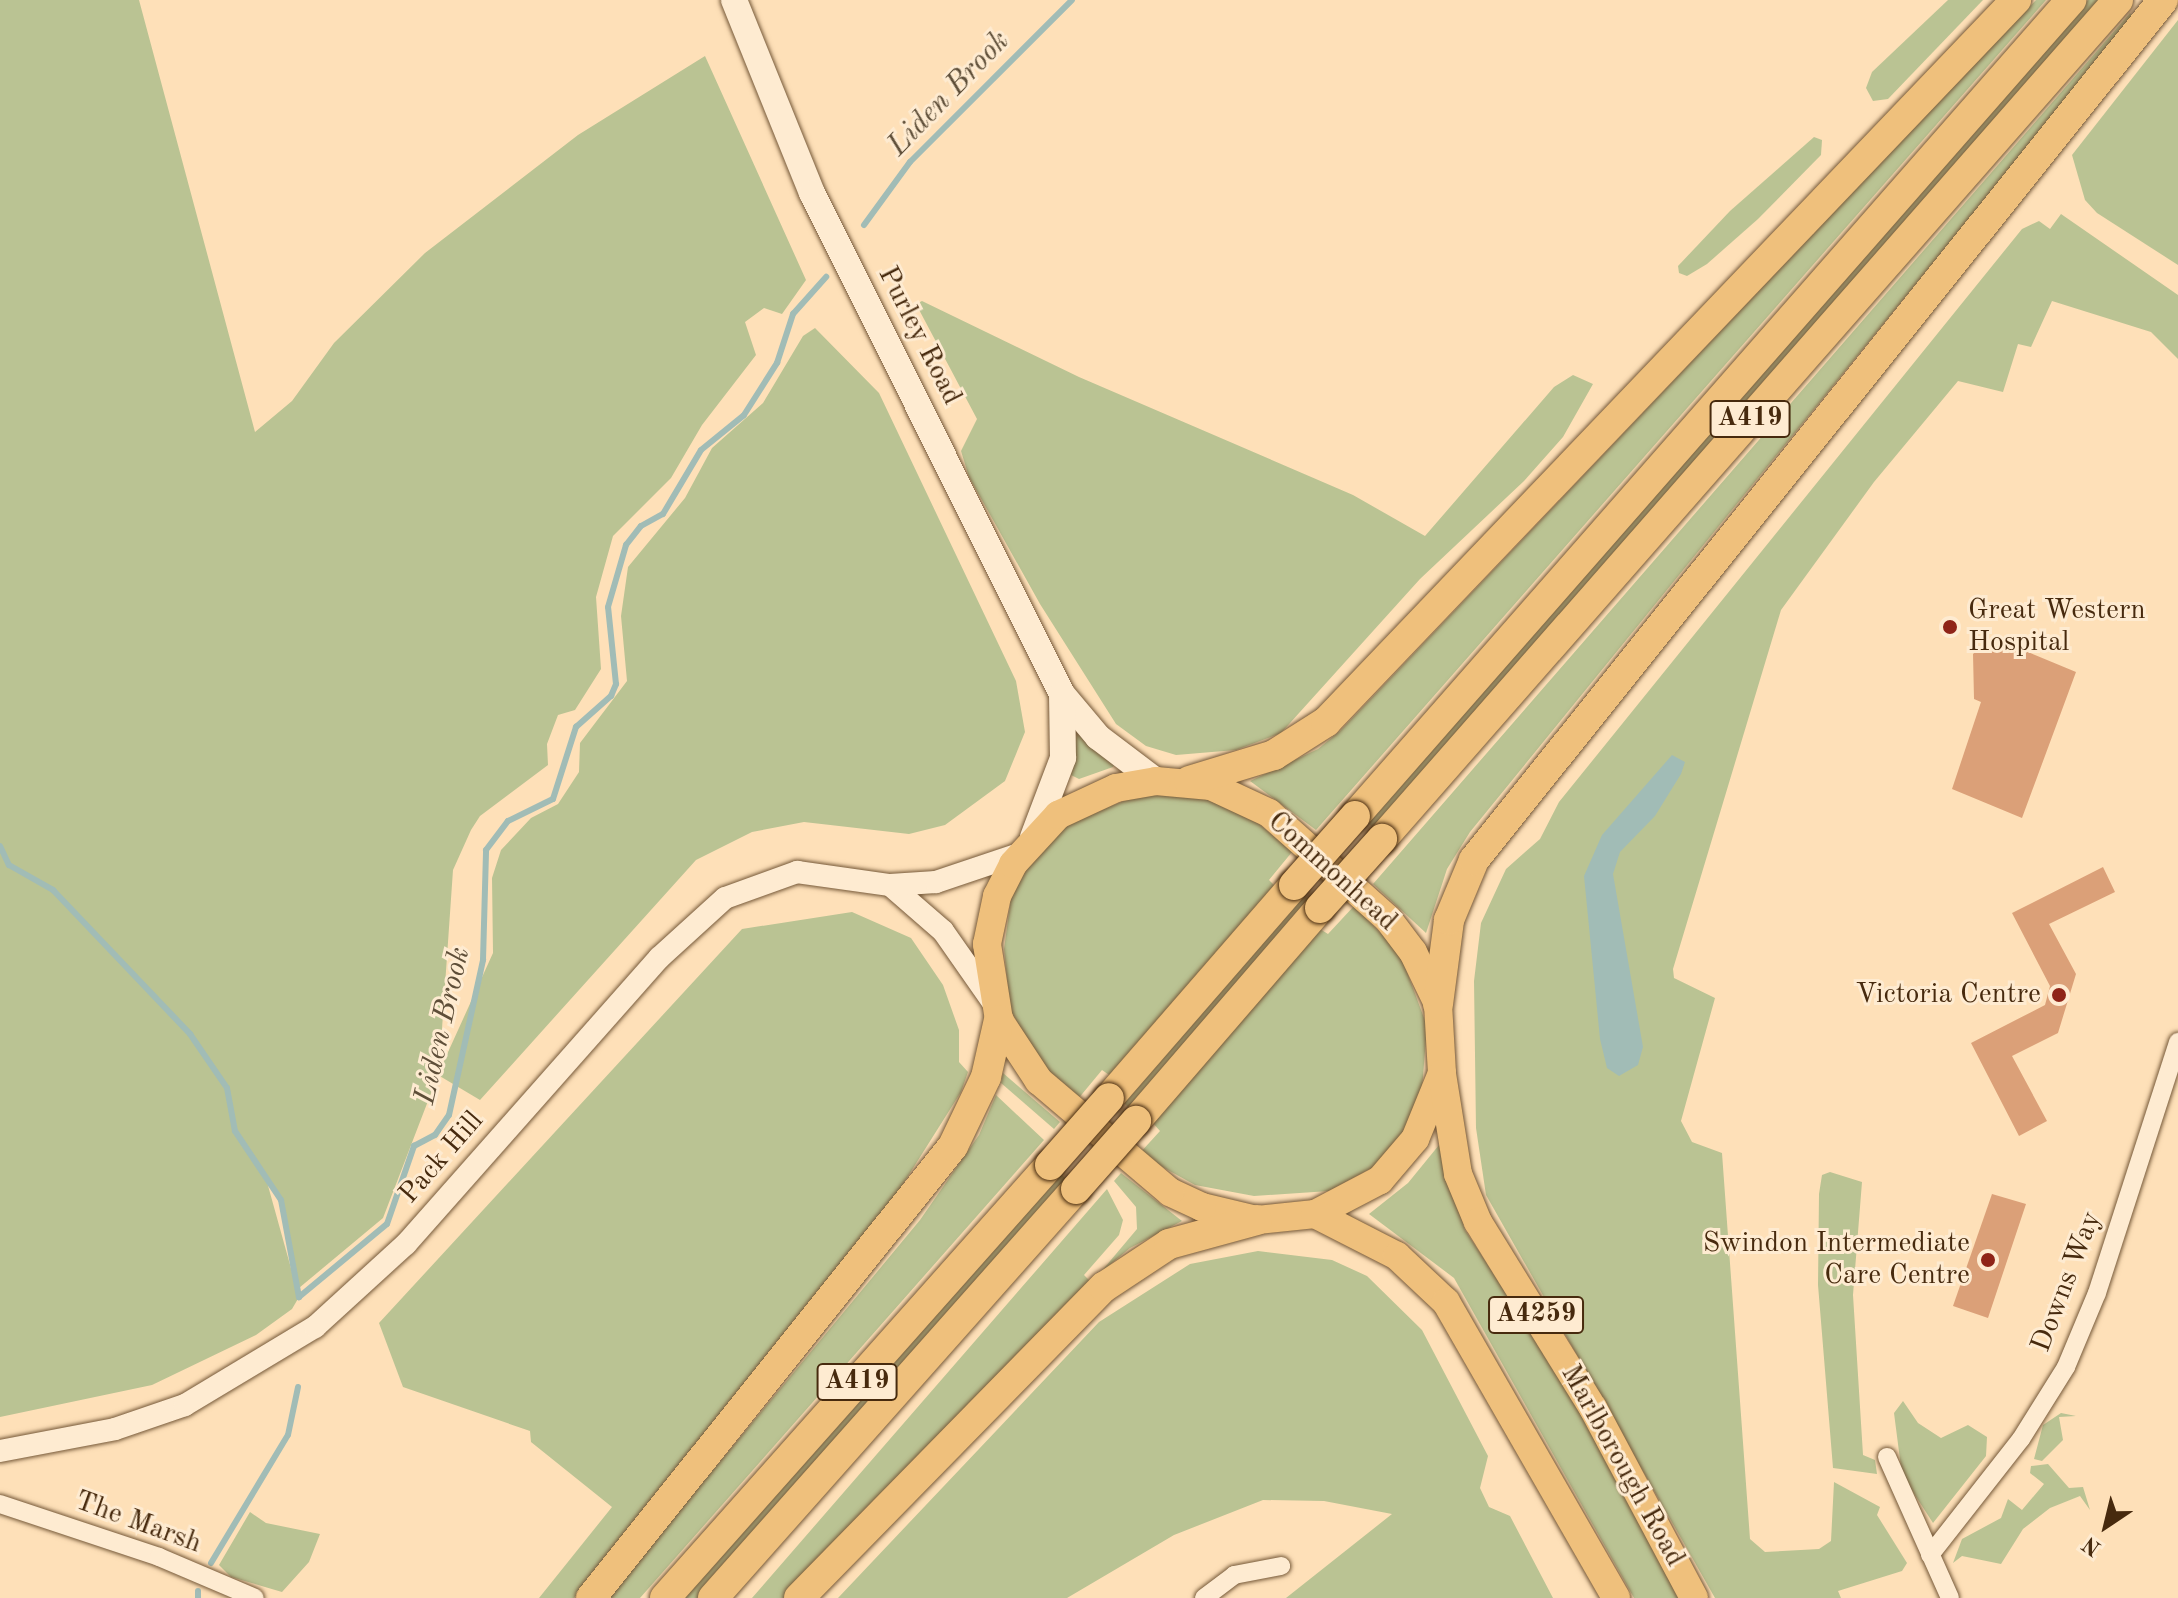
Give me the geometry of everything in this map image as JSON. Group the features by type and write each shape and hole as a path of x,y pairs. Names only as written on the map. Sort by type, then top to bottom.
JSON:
{"highway":[{"path":"1189,781 1274,755 1326,722 2016,0"},
{"name":"A419","path":"665,1598 1109,1098 2071,0"},
{"name":"A419","path":"713,1598 1136,1121 2118,0"},
{"name":"A419","path":"1438,1004 1449,920 1474,860 2163,0"},
{"name":"A419","path":"591,1598 953,1146 986,1077 995,1011"},
{"path":"799,1598 1104,1287 1169,1244 1257,1220"}],"main road":[{"name":"Purley Road","path":"734,0 812,193 1062,694 1107,745 1156,781"},
{"name":"Purley Road","path":"1026,845 1063,758 1062,694"},
{"name":"Commonhead","path":"1156,781 1189,781 1253,803 1315,851 1400,934 1438,1004 1442,1073 1422,1127 1401,1159 1371,1187 1315,1214 1257,1220 1186,1200 1132,1163 1029,1071 995,1011 988,928 1026,845 1097,795 1156,781"},
{"name":"Marlborough Road","path":"1442,1073 1458,1174 1478,1222 1593,1408 1694,1598"},
{"name":"A4259","path":"1315,1214 1397,1256 1446,1302 1616,1598"}],"street":[{"name":"Pack Hill","path":"0,1451 115,1429 185,1405 315,1327 406,1244 659,958 725,898 797,872 890,885 954,878 1026,845"},
{"path":"890,885 943,931 995,1011"},
{"name":"Downs Way","path":"1930,1555 2021,1439 2066,1367 2097,1293 2178,1042"},
{"path":"1887,1457 1950,1598"},
{"name":"The Marsh","path":"0,1504 159,1557 255,1598"},
{"path":"1204,1598 1234,1575 1281,1566"}],"green space":[{"path":"0,0 139,0 255,432 292,401 334,343 425,253 578,135 705,56 806,280 782,314 764,308 745,322 756,355 702,425 671,478 613,536 596,597 601,669 575,710 558,715 547,744 548,765 480,816 471,830 453,870 439,1072 493,953 492,878 501,850 531,818 558,804 579,772 580,743 627,681 621,616 628,567 685,498 712,448 763,403 803,336 815,328 879,393 1016,681 1025,732 1005,781 945,825 909,834 804,822 752,832 696,860 480,1100 438,1075 383,1218 299,1288 281,1200 267,1182 299,1297 292,1309 256,1335 152,1385 0,1417"},
{"path":"1948,0 1983,0 1888,99 1873,101 1866,88 1872,72"},
{"path":"2036,0 2046,0 1316,830 1250,781 1318,749 1340,731"},
{"path":"2088,0 2100,0 1374,829 1367,822"},
{"path":"2130,13 2133,17 1470,832 1447,869 1426,933 1373,884"},
{"path":"2178,20 2178,265 2097,213 2085,200 2072,155"},
{"path":"1814,137 1822,140 1821,155 1758,219 1707,264 1687,276 1679,273 1678,266 1730,211"},
{"path":"2061,214 2178,295 2178,359 2151,332 2052,301 2031,347 2018,344 2003,392 1958,381 1874,482 1781,610 1673,969 1674,978 1715,998 1681,1121 1692,1142 1722,1153 1750,1539 1765,1552 1819,1549 1831,1541 1834,1482 1880,1507 1877,1515 1907,1563 1902,1571 1838,1591 1841,1598 1715,1598 1486,1195 1476,1128 1474,981 1481,923 1506,869 1540,839 1559,802 2022,229 2039,221 2050,229"},
{"path":"922,301 1079,377 1353,495 1425,536 1554,387 1573,375 1593,384 1563,437 1524,481 1420,579 1281,733 1236,750 1176,755 1146,746 1116,724 1040,604 969,477 961,451 977,419 916,304"},
{"path":"1077,733 1115,763 1113,767 1079,779 1071,775"},
{"path":"1139,795 1200,795 1251,817 1292,852 1269,880 1277,888 1112,1077 1102,1070 1078,1099 1041,1065 1010,1009 1004,949 1011,898 1024,872 1066,824"},
{"path":"1304,895 1310,901 1129,1108 1123,1102"},
{"path":"1354,906 1400,953 1427,1026 1422,1089 1406,1129 1379,1164 1329,1191 1254,1196 1195,1185 1139,1154 1160,1131 1152,1122 1320,929 1328,934"},
{"path":"852,912 911,938 943,985 959,1030 959,1062 968,1072 961,1092 898,1192 574,1598 539,1598 612,1507 531,1442 530,1431 403,1387 379,1323 742,929"},
{"path":"1003,1073 1060,1122 1054,1129 1001,1083"},
{"path":"996,1095 1044,1140 640,1598 607,1598 920,1220 979,1135"},
{"path":"1439,1145 1465,1230 1569,1389 1680,1598 1634,1598 1454,1278 1369,1214 1408,1183"},
{"path":"1830,1172 1862,1182 1853,1295 1863,1455 1875,1460 1877,1474 1833,1468 1818,1285 1819,1194 1822,1175"},
{"path":"1060,1173 1067,1180 697,1598 683,1598"},
{"path":"1121,1173 1182,1221 1130,1248 1100,1273 1137,1229 1136,1207 1114,1181"},
{"path":"1107,1189 1123,1220 1119,1235 1084,1275 1091,1282 787,1598 752,1598"},
{"path":"1258,1251 1332,1260 1367,1276 1422,1330 1488,1456 1480,1488 1489,1507 1510,1516 1553,1598 1286,1598 1392,1514 1324,1501 1263,1500 1174,1535 1067,1598 838,1598 1099,1322 1190,1264"},
{"path":"1903,1401 1918,1423 1941,1438 1968,1425 1987,1437 1986,1456 1933,1523 1902,1475 1894,1413"},
{"path":"2061,1413 2076,1416 2059,1417 2063,1440 2042,1461 2034,1459 2043,1425"},
{"path":"2048,1464 2069,1488 2083,1487 2090,1510 2080,1496 2050,1508 2023,1529 2001,1564 1962,1556 1953,1563 1962,1539 2001,1518 2008,1499 2022,1510 2044,1484 2030,1473 2031,1466"},
{"path":"250,1512 266,1523 320,1534 309,1562 282,1592 231,1577 219,1565"}],"water":[{"path":"1672,755 1685,762 1681,774 1655,816 1620,852 1613,874 1643,1047 1638,1065 1619,1076 1607,1068 1600,1039 1584,876 1602,835"}],"building":[{"path":"1999,640 2076,672 2022,818 1952,789 1981,702 1974,699 1973,654 1982,646 1995,650"},
{"name":"Victoria Centre","path":"2103,867 2115,892 2049,924 2076,974 2058,1033 2012,1056 2047,1121 2019,1136 1971,1043 2045,1005 2050,986 2012,913"},
{"name":"Swindon Intermediate Care Centre","path":"1992,1194 2026,1204 1988,1318 1953,1306"}],"waterway":[{"name":"Liden Brook","path":"864,225 910,162 1072,0"},
{"name":"Liden Brook","path":"299,1297 387,1224 414,1146 435,1135 449,1115 483,960 486,850 508,821 553,799 576,727 611,696 616,684 608,607 626,545 641,526 663,514 701,450 744,415 777,363 793,314 826,277"},
{"name":"Liden Brook","path":"0,846 9,865 53,890 190,1034 227,1088 235,1131 281,1200 299,1297"},
{"name":"Liden Brook","path":"211,1563 288,1435 298,1387"},
{"name":"Liden Brook","path":"198,1591 198,1598"}],"place":[{"name":"Great Western Hospital","path":"1950,627"},
{"name":"Victoria Centre","path":"2059,995"},
{"name":"Swindon Intermediate Care Centre","path":"1988,1260"}]}
